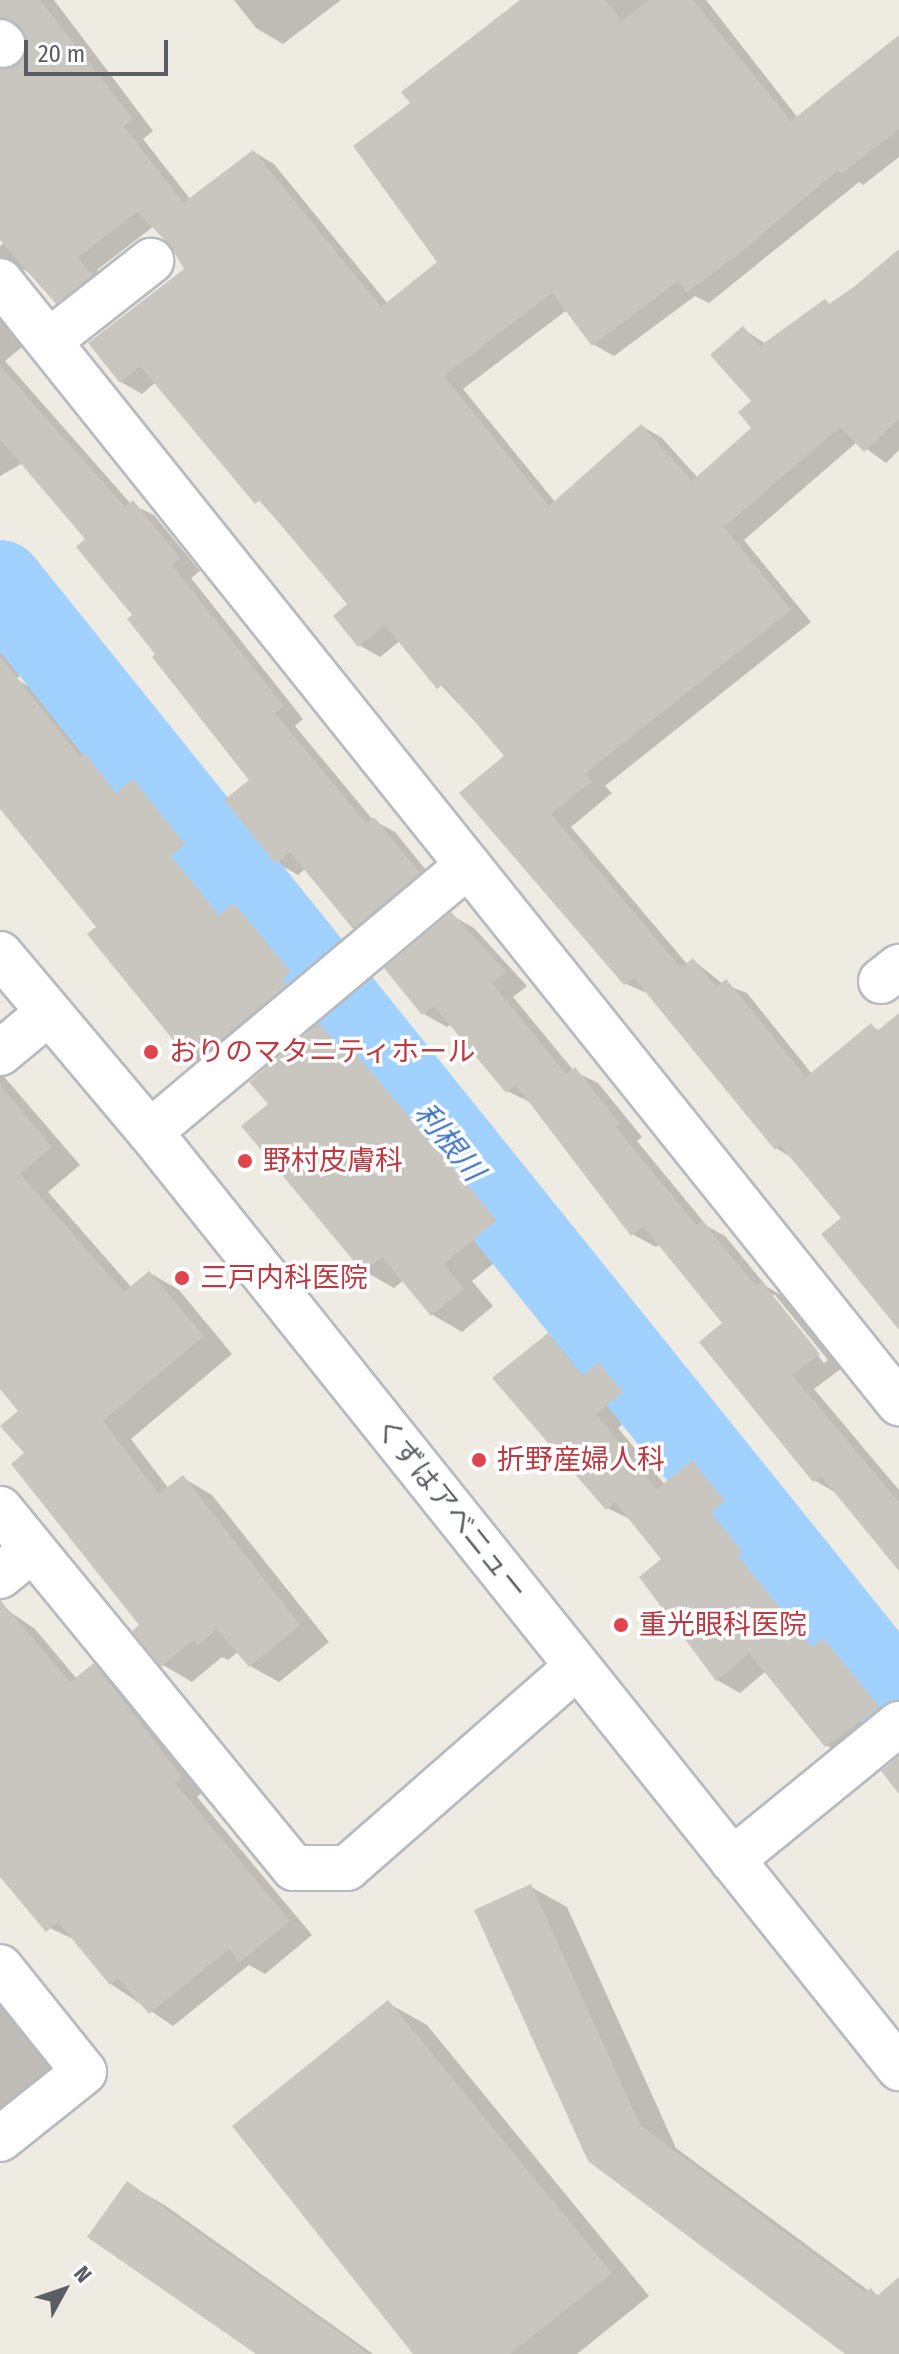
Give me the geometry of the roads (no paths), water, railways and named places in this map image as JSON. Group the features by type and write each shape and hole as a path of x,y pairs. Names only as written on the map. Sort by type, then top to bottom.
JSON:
{"street":[{"path":"49,341 151,261"},
{"path":"0,281 899,1403"},
{"path":"150,1132 468,865"},
{"name":"くずはアベニュー","path":"0,954 47,1014 150,1132 899,2068"},
{"path":"0,1053 47,1014"},
{"path":"0,1509 16,1563 294,1868 347,1868 577,1667"},
{"path":"732,1860 899,1724"},
{"path":"0,1967 84,2072 0,2139"}],"waterway":[{"name":"利根川","path":"0,583 899,1700"}],"place":[{"name":"おりのマタニティホール","path":"151,1052"},
{"name":"野村皮膚科","path":"245,1161"},
{"name":"三戸内科医院","path":"182,1278"},
{"name":"折野産婦人科","path":"479,1460"},
{"name":"重光眼科医院","path":"621,1625"}]}
